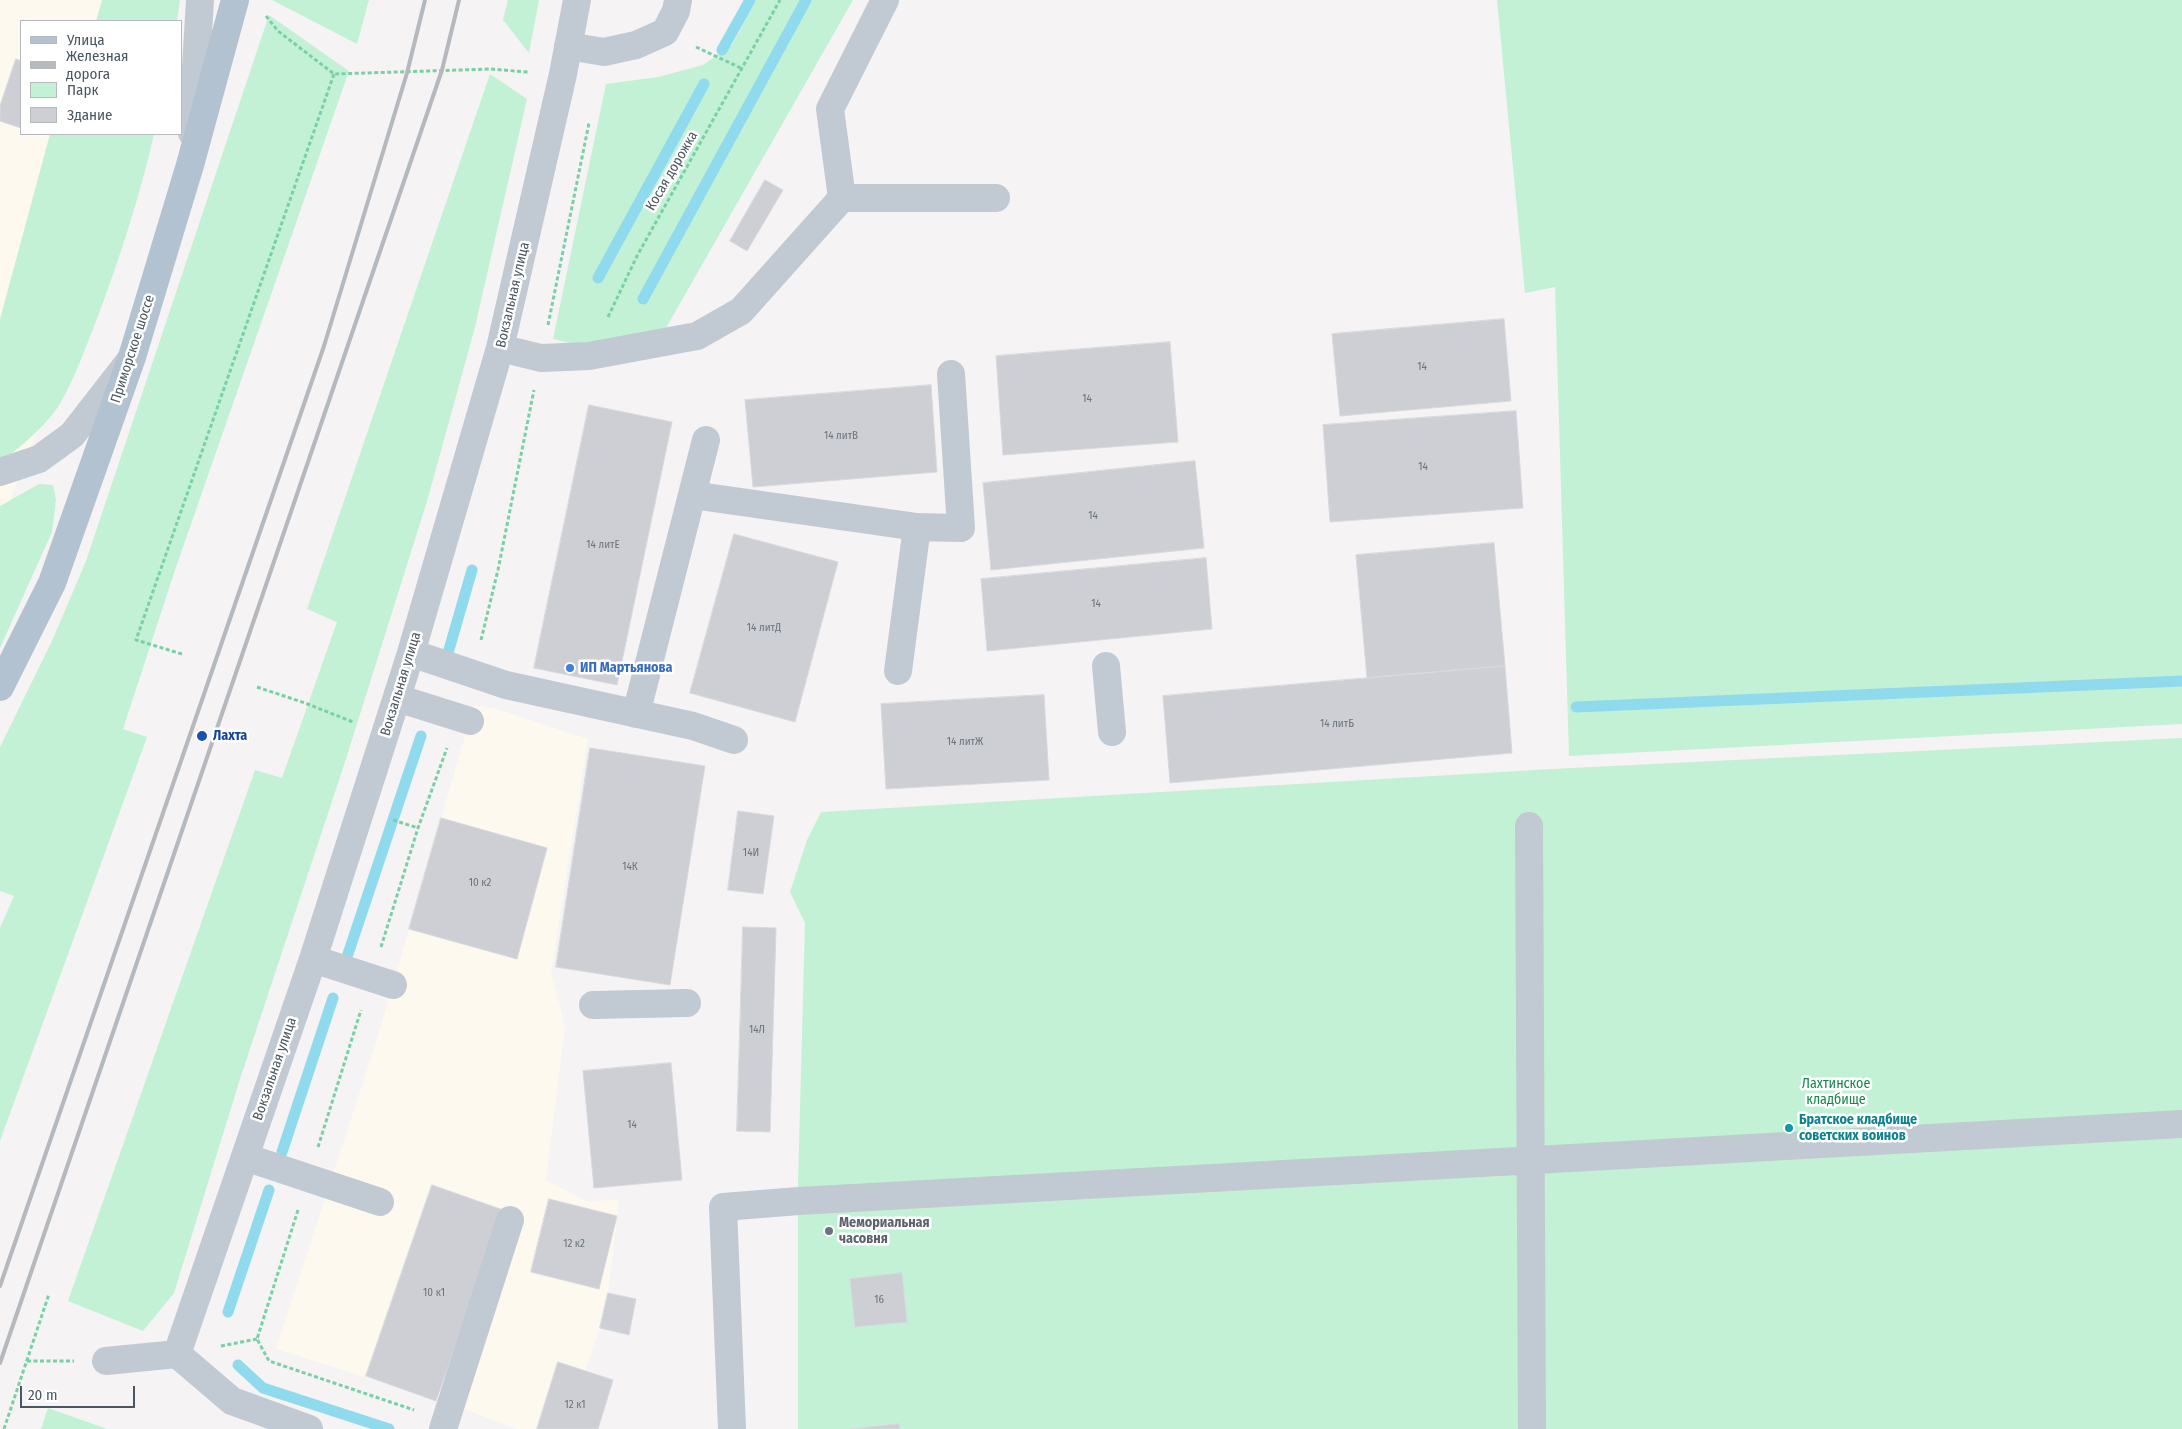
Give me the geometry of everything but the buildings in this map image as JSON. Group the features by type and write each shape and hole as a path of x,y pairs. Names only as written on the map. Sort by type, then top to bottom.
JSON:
{"main road":[{"name":"Приморское шоссе","path":"0,687 52,583 132,357 190,165 235,0"}],"street":[{"path":"190,165 200,0"},
{"name":"Вокзальная улица","path":"177,1354 313,959 411,653 500,348 564,74 577,0"},
{"path":"568,46 604,52 636,45 665,32 676,11 678,0"},
{"path":"842,198 830,109 885,0"},
{"path":"500,348 541,358 589,356 697,336 740,311 842,198 996,198"},
{"path":"0,472 39,459 72,435 132,357"},
{"path":"692,495 917,527 961,528 951,374"},
{"path":"636,714 706,440"},
{"path":"898,671 917,527"},
{"path":"411,653 506,685 693,726 734,740"},
{"path":"1106,666 1112,732"},
{"path":"397,698 464,719"},
{"path":"1529,826 1532,1429"},
{"path":"313,959 382,982"},
{"path":"593,1005 687,1003"},
{"path":"732,1429 723,1207 818,1200 1530,1162 2182,1124"},
{"path":"245,1157 308,1180 380,1202"},
{"path":"445,1425 510,1220"},
{"path":"106,1361 177,1354 232,1401 309,1429"}],"path":[{"name":"Косая дорожка","path":"589,356 637,256 780,0"},
{"path":"263,12 278,31 334,74 490,69 564,74"},
{"path":"665,32 743,69"},
{"path":"182,654 136,640 334,74"},
{"path":"472,674 498,570 590,119"},
{"path":"257,687 305,703 386,735"},
{"path":"445,1425 269,1361 257,1339 308,1180 382,982 418,828 464,719"},
{"path":"386,818 418,828"},
{"path":"4,1429 49,1294"},
{"path":"27,1361 106,1361"}],"shaded area":[{"path":"0,0 167,0 162,20 20,20 20,135 135,135 104,261 0,526"},
{"path":"474,705 500,710 588,739 551,972 565,1026 546,1180 588,1202 619,1199 608,1293 600,1328 585,1371 613,1380 598,1429 517,1429 451,1404 276,1349 378,1036"}],"green space":[{"path":"102,0 180,0 177,20 96,20"},
{"path":"272,0 369,0 357,44"},
{"path":"508,0 539,0 529,53 503,20"},
{"path":"756,0 853,0 662,335 578,345 553,339 606,84 658,77 703,65 732,45"},
{"path":"1497,0 2182,0 2182,724 1569,756 1555,287 1525,293"},
{"path":"269,15 349,71 175,570 123,729 147,737 0,1141 0,928 14,896 0,891 0,747 52,641 86,561"},
{"path":"490,74 527,99 475,327 428,498 345,762 240,1079 174,1293 143,1331 68,1301 255,770 282,778 337,622 307,609"},
{"path":"50,135 154,135 122,249 98,316 70,385 58,407 46,422 23,444 0,462 0,319"},
{"path":"39,484 53,485 56,500 52,532 0,648 0,506"},
{"name":"Лахтинское кладбище","path":"2182,738 2182,1429 798,1429 798,1184 805,923 790,892 807,840 821,812 1552,769"},
{"path":"48,1408 107,1429 41,1429"}],"waterway":[{"path":"722,50 750,0"},
{"path":"643,299 806,0"},
{"path":"598,278 704,84"},
{"path":"448,653 472,570"},
{"path":"1576,707 2182,681"},
{"path":"348,954 421,736"},
{"path":"282,1152 333,998"},
{"path":"228,1312 269,1190"},
{"path":"238,1365 263,1388 389,1429"}],"railway":[{"path":"0,1286 324,346 407,73 425,0"},
{"path":"0,1363 442,70 459,0"}],"place":[{"name":"ИП Мартьянова","path":"570,668"},
{"name":"Лахта","path":"202,736"},
{"name":"Братское кладбище советских воинов","path":"1789,1128"},
{"name":"Мемориальная часовня","path":"829,1231"}]}
